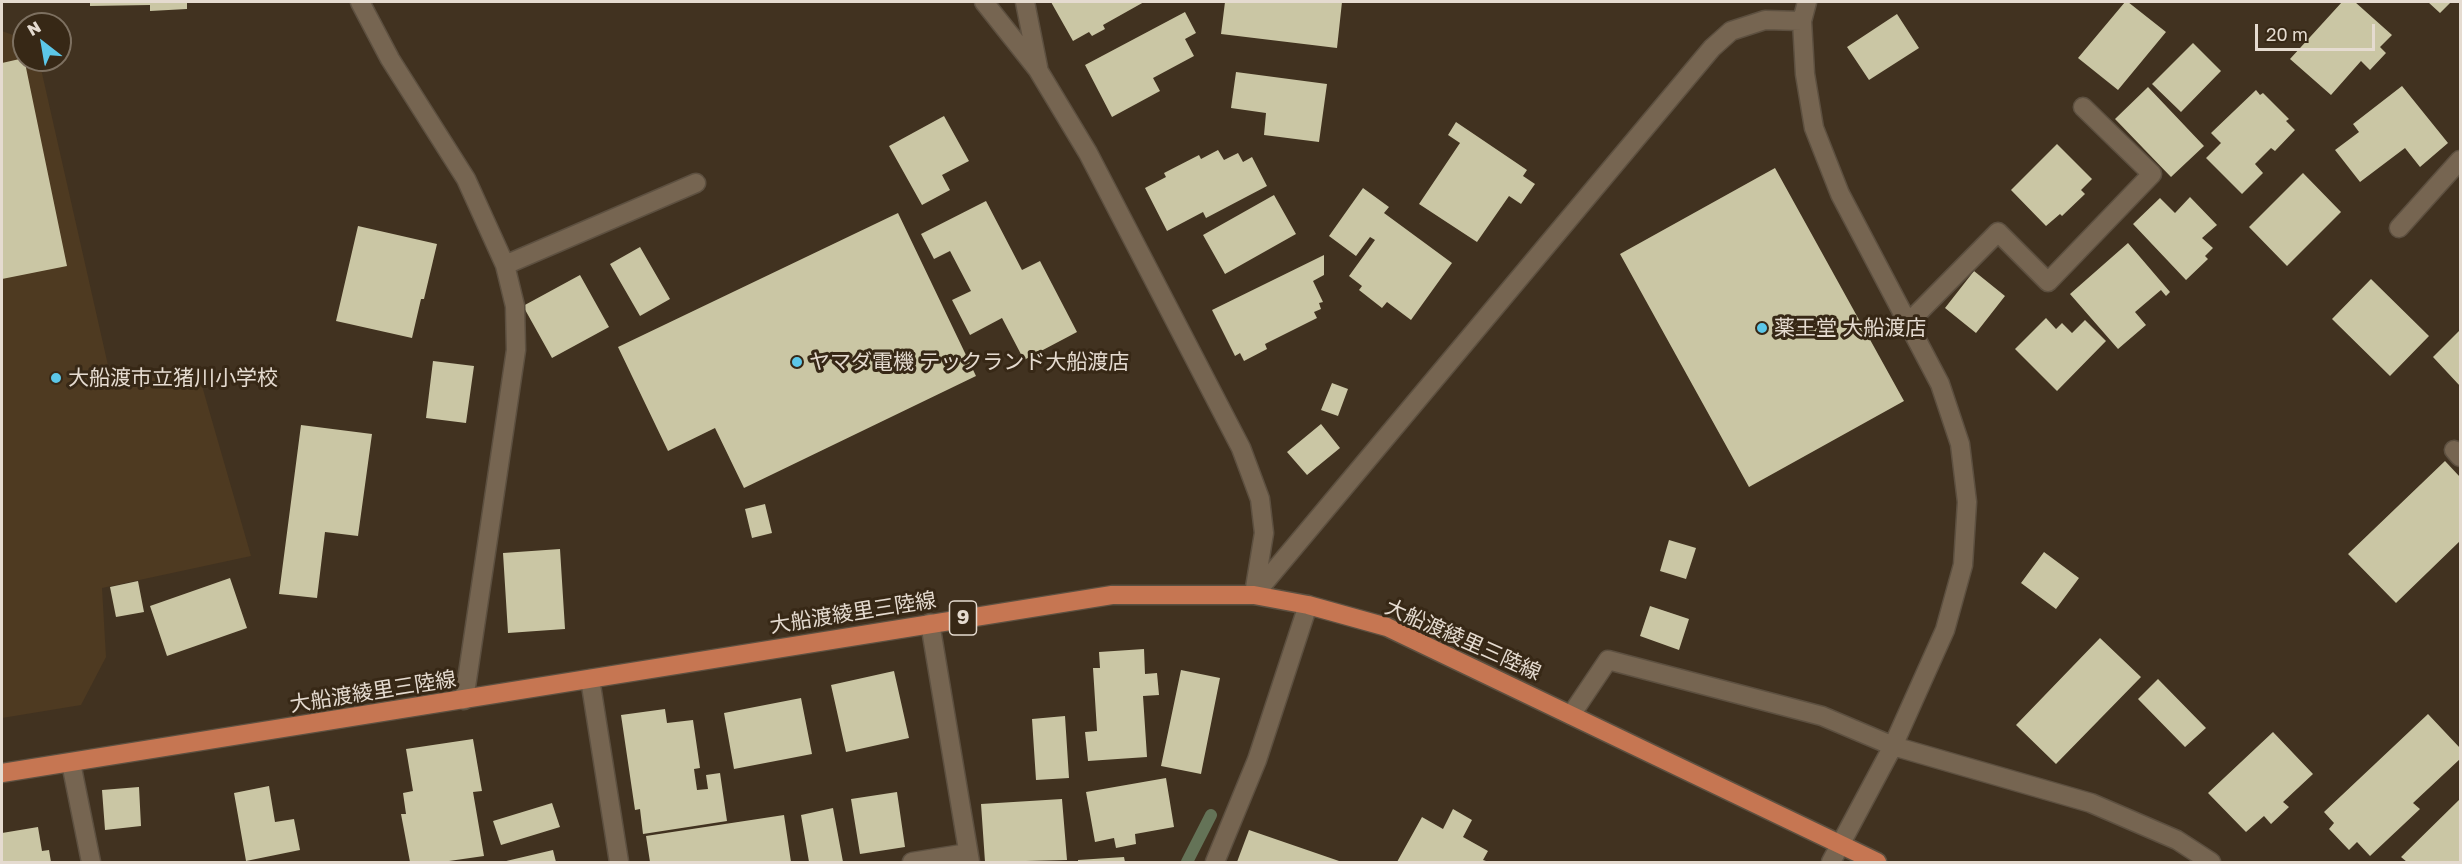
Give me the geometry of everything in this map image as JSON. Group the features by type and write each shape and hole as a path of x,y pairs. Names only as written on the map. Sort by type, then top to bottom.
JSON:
{"main road":[{"name":"大船渡綾里三陸線","path":"2,773 1112,595 1254,595 1308,605 1387,627 1877,862"}],"street":[{"path":"360,2 390,59 466,179 505,265 516,306 516,350 464,700"},
{"path":"984,2 1038,70 1088,153 1240,448 1260,499 1264,534 1254,595"},
{"path":"1025,2 1038,70"},
{"path":"1807,2 1802,21 1805,74 1814,128 1840,194 1940,384 1960,444 1967,501 1963,565 1945,630 1893,746 1831,862"},
{"path":"1254,595 1712,48 1731,31 1766,20 1802,21"},
{"path":"1909,322 1998,232 2048,282 2152,174 2083,107"},
{"path":"2399,228 2460,160"},
{"path":"505,265 696,183"},
{"path":"1215,862 1257,760 1308,605"},
{"path":"912,862 969,858 930,623"},
{"path":"1571,715 1608,660 1822,716 1893,746 2091,803 2177,840 2211,862"},
{"path":"590,679 619,862"},
{"path":"71,763 91,862"}],"shaded area":[{"name":"大船渡市立猪川小学校","path":"2,31 12,35 12,72 42,72 112,383 198,372 251,556 102,588 106,657 81,705 2,718"}],"building":[{"path":"90,2 187,2 187,9 150,11 150,5 90,6"},
{"path":"1051,2 1144,2 1103,25 1105,29 1092,36 1089,32 1073,41"},
{"path":"1225,2 1342,2 1337,48 1221,34"},
{"path":"2125,2 2166,32 2118,90 2078,58"},
{"path":"2342,2 2355,2 2392,35 2380,47 2386,53 2370,70 2361,61 2331,95 2290,59"},
{"path":"2428,2 2451,2 2440,13"},
{"path":"1185,12 1196,33 1185,39 1194,56 1153,78 1160,91 1112,117 1085,65"},
{"path":"1897,14 1919,48 1869,80 1847,47"},
{"path":"2193,43 2221,71 2181,112 2152,84"},
{"path":"12,61 12,72 27,72 67,266 2,279 2,63"},
{"path":"1236,72 1327,84 1319,142 1264,135 1266,113 1231,108"},
{"path":"2402,86 2448,143 2420,167 2405,148 2360,182 2335,150 2359,132 2353,124"},
{"path":"2148,87 2204,146 2171,177 2115,119"},
{"path":"2256,90 2260,95 2263,93 2289,119 2286,121 2295,130 2275,151 2271,148 2255,164 2263,173 2242,194 2206,158 2221,143 2211,133"},
{"path":"944,116 969,161 942,175 950,190 922,205 889,146"},
{"path":"1456,122 1527,170 1523,176 1535,184 1521,204 1509,196 1477,242 1419,204 1460,143 1448,135"},
{"path":"2057,144 2092,179 2081,190 2085,194 2062,216 2060,214 2046,226 2011,190"},
{"path":"1218,150 1224,160 1238,153 1243,162 1252,157 1267,186 1206,218 1203,212 1167,231 1145,188 1166,177 1164,173 1199,155 1201,159"},
{"name":"薬王堂 大船渡店","path":"1775,168 1904,401 1749,487 1620,254"},
{"path":"2303,173 2341,212 2287,266 2249,227"},
{"path":"1363,188 1389,207 1384,213 1452,263 1411,320 1387,302 1382,308 1359,290 1362,286 1349,276 1375,240 1370,237 1356,256 1329,236"},
{"path":"1274,195 1296,234 1225,274 1203,235"},
{"path":"2190,197 2217,225 2202,238 2213,248 2205,256 2208,259 2186,280 2133,224 2160,198 2175,213"},
{"path":"986,201 1022,270 1040,261 1077,332 1024,360 1002,318 970,335 952,300 971,291 950,251 934,259 921,234"},
{"name":"ヤマダ電機 テックランド大船渡店","path":"898,213 976,376 744,488 715,428 668,451 618,347"},
{"path":"358,226 437,244 412,338 336,321"},
{"path":"2128,243 2170,292 2166,296 2161,290 2135,312 2146,325 2118,349 2070,294"},
{"path":"640,247 670,299 640,316 610,264"},
{"path":"1324,255 1324,275 1313,281 1323,302 1319,303 1321,309 1314,312 1317,318 1265,344 1267,349 1244,361 1240,353 1235,356 1212,310"},
{"path":"1974,271 2005,296 1976,333 1945,308"},
{"path":"580,275 609,327 552,358 523,306"},
{"path":"2371,279 2429,336 2390,376 2332,319"},
{"path":"2046,318 2056,329 2062,323 2072,333 2085,320 2106,341 2057,391 2015,349"},
{"path":"2460,330 2460,386 2433,357"},
{"path":"433,361 474,366 466,423 426,418"},
{"path":"1332,383 1348,389 1338,416 1321,410"},
{"path":"1321,424 1340,448 1307,475 1287,452"},
{"path":"301,425 372,434 358,536 325,532 317,598 279,594"},
{"path":"2445,461 2460,477 2460,541 2396,603 2348,554"},
{"path":"765,504 772,533 752,538 745,509"},
{"path":"1669,540 1696,548 1686,579 1660,571"},
{"path":"560,549 565,629 508,633 503,553"},
{"path":"2044,552 2079,578 2056,609 2021,583"},
{"path":"230,578 247,628 167,656 150,606"},
{"path":"138,581 144,612 116,617 110,587"},
{"path":"1650,606 1689,619 1679,650 1640,636"},
{"path":"2100,638 2141,677 2056,764 2016,725"},
{"path":"1144,649 1145,674 1157,673 1159,695 1143,696 1147,757 1088,761 1085,732 1097,731 1093,668 1100,668 1099,652"},
{"path":"1181,670 1220,678 1201,774 1161,766"},
{"path":"894,671 909,738 846,752 831,685"},
{"path":"2158,679 2206,728 2185,747 2138,699"},
{"path":"801,698 812,754 734,769 724,713"},
{"path":"665,709 667,723 693,720 700,768 694,769 697,790 708,789 706,775 720,773 727,821 643,834 640,809 635,810 621,715"},
{"path":"2428,714 2460,748 2460,759 2413,803 2420,809 2370,856 2357,842 2349,850 2329,829 2334,823 2324,812"},
{"path":"1065,716 1069,778 1036,780 1032,719"},
{"path":"2273,732 2313,774 2283,802 2289,807 2271,824 2264,816 2246,832 2208,793"},
{"path":"473,739 482,791 473,792 484,856 442,862 410,862 401,814 406,814 403,793 413,791 406,749"},
{"path":"1166,778 1174,827 1135,834 1136,844 1116,848 1114,838 1095,842 1086,792"},
{"path":"269,786 275,822 294,819 300,850 246,861 234,793"},
{"path":"139,787 141,826 105,830 102,790"},
{"path":"897,792 905,847 860,854 851,799"},
{"path":"1062,799 1067,860 985,862 981,804"},
{"path":"2460,799 2460,862 2407,862 2401,857"},
{"path":"552,803 560,827 501,845 493,821"},
{"path":"833,808 843,862 809,862 801,815"},
{"path":"1453,809 1472,820 1463,837 1488,851 1483,860 1489,862 1397,862 1422,817 1443,829"},
{"path":"784,815 791,862 650,862 646,836"},
{"path":"38,827 42,851 49,850 51,862 2,862 2,833"},
{"path":"1249,830 1342,862 1237,862"},
{"path":"553,850 556,862 502,862"},
{"path":"1124,857 1125,862 1078,862 1078,860"}],"waterway":[{"path":"1187,862 1211,815"}],"place":[{"name":"薬王堂 大船渡店","path":"1762,328"},
{"name":"ヤマダ電機 テックランド大船渡店","path":"797,362"},
{"name":"大船渡市立猪川小学校","path":"56,378"}]}
